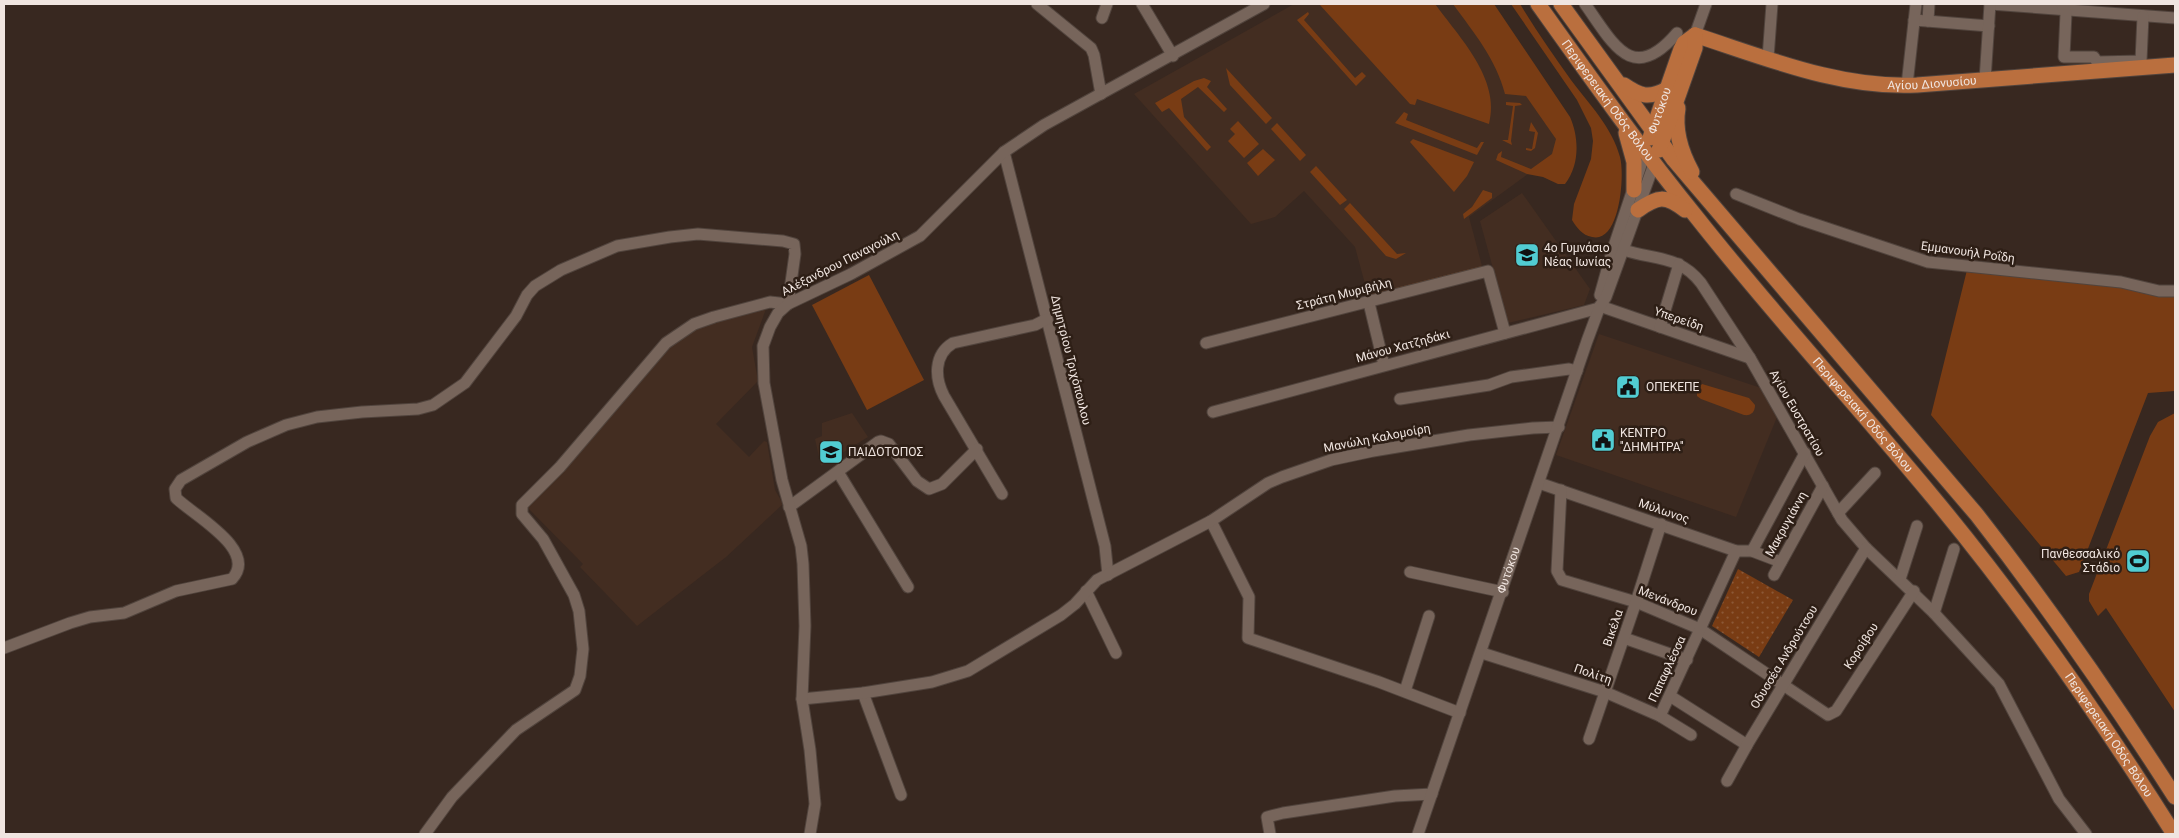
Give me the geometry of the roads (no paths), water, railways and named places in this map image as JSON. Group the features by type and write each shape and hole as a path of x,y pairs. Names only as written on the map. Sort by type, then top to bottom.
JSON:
{"main road":[{"name":"Περιφερειακή Οδός Βόλου","path":"1538,4 1621,120 1699,221 1933,497 1992,570 2098,715 2174,834"},
{"name":"Περιφερειακή Οδός Βόλου","path":"1562,4 1657,137 1707,200 2003,548 2081,654 2175,797"},
{"name":"Αγίου Διονυσίου","path":"1695,35 1842,79 1907,86 2175,65"},
{"name":"Φυτόκου","path":"1657,137 1684,80 1696,48 1695,35"},
{"name":"Φυτόκου","path":"1650,158 1657,137 1667,89 1681,49 1684,43 1695,35"},
{"path":"1616,80 1644,96 1656,95 1667,89"},
{"path":"1684,80 1677,116 1678,139 1683,156 1707,200"},
{"path":"1621,120 1634,162 1634,190"},
{"path":"1638,210 1653,200 1664,199 1676,203 1699,221"}],"street":[{"path":"1037,4 1091,48 1101,94"},
{"path":"1102,18 1107,4"},
{"path":"1142,4 1173,56"},
{"name":"Αλέξανδρου Παναγούλη","path":"810,834 815,804 810,750 802,699 805,626 803,564 782,480 764,384 763,346 770,327 778,313 788,304 851,274 920,236 1004,152 1052,121 1173,56 1261,4"},
{"path":"1585,4 1613,43 1627,55 1641,58 1659,52 1677,33"},
{"name":"Φυτόκου","path":"1695,35 1706,4"},
{"path":"1768,58 1772,4"},
{"path":"1907,86 1916,4"},
{"path":"1928,21 1929,4"},
{"path":"1986,80 1990,4 2110,9 2143,16 2175,18"},
{"path":"2055,7 2064,57 2094,57 2097,62 2141,61 2143,16"},
{"path":"2055,7 2062,14 2059,74"},
{"path":"1914,20 1989,26"},
{"name":"Δημητρίου Τριχόπουλου","path":"1004,152 1105,546 1108,575"},
{"name":"Φυτόκου","path":"1600,307 1600,295 1609,261 1634,190 1650,158"},
{"name":"Φυτόκου","path":"1418,834 1503,592 1577,371 1638,210 1650,158"},
{"name":"Εμμανουήλ Ροΐδη","path":"1736,194 1799,219 1928,262 2121,282 2159,291 2175,291"},
{"path":"4,648 70,623 90,617 124,613 176,591 226,582 232,579 239,570 239,559 233,548 224,538 176,498 175,489 181,480 247,442 267,432 295,422 317,417 418,409 433,405 465,383 516,316 527,295 535,286 561,270 617,246 670,237 698,234 783,241 794,244 795,254 788,304 770,302 714,317 694,324 666,343 560,467 522,505 522,514 543,540 574,595 579,611 583,649 580,676 575,690 516,730 452,797 425,834"},
{"name":"Αγίου Ευστρατίου","path":"1624,250 1679,264 1692,272 1701,283 1750,358 1838,513 1866,548 1914,591 1998,684 2059,799 2086,834"},
{"path":"1660,327 1679,264"},
{"name":"Στράτη Μυριβήλη","path":"1206,343 1369,303 1488,271 1505,333"},
{"path":"1369,303 1384,365"},
{"name":"Υπερείδη","path":"1600,307 1750,358"},
{"name":"Μάνου Χατζηδάκι","path":"1213,412 1600,307"},
{"path":"1002,494 944,396 936,379 938,367 944,350 953,344 1035,325 1047,319"},
{"path":"1400,399 1489,384 1512,377 1569,370 1577,371"},
{"name":"Μανώλη Καλομοίρη","path":"802,699 864,693 932,682 968,671 1061,616 1094,582 1211,521 1268,483 1330,460 1468,435 1559,427"},
{"path":"789,507 875,443 881,441 889,444 920,484 931,489 945,481 977,449"},
{"path":"1752,551 1805,453"},
{"path":"838,472 908,587"},
{"path":"1838,513 1875,473"},
{"name":"Μύλωνος","path":"1539,482 1736,551 1752,551 1781,562"},
{"name":"Μακρυγιάννη","path":"1774,575 1823,486"},
{"name":"Μενάνδρου","path":"1561,490 1558,576 1566,582 1636,602 1700,628 1825,714 1831,715"},
{"path":"1211,521 1249,597 1248,638 1405,691 1460,713"},
{"name":"Βικέλα","path":"1589,739 1661,524"},
{"path":"1900,579 1917,526"},
{"name":"Οδυσσέα Ανδρούτσου","path":"1727,781 1746,745 1784,686 1866,548"},
{"path":"1934,613 1954,549"},
{"name":"Παπαφλέσσα","path":"1660,716 1736,551"},
{"path":"1410,572 1503,592"},
{"path":"1086,591 1116,653"},
{"name":"Κοροίβου","path":"1831,715 1914,591"},
{"path":"1405,691 1429,616"},
{"path":"1624,638 1687,660"},
{"name":"Πολίτη","path":"1482,653 1605,692 1660,716 1691,735"},
{"path":"864,693 900,796"},
{"path":"1670,696 1746,745"},
{"path":"1270,834 1268,817 1283,813 1395,796 1432,794"}],"place":[{"name":"4ο Γυμνάσιο Νέας Ιωνίας","path":"1527,255"},
{"name":"ΟΠΕΚΕΠΕ","path":"1628,387"},
{"name":"ΚΕΝΤΡΟ ''ΔΗΜΗΤΡΑ''","path":"1603,440"},
{"name":"ΠΑΙΔΟΤΟΠΟΣ","path":"831,452"},
{"name":"Πανθεσσαλικό Στάδιο","path":"2138,561"}]}
